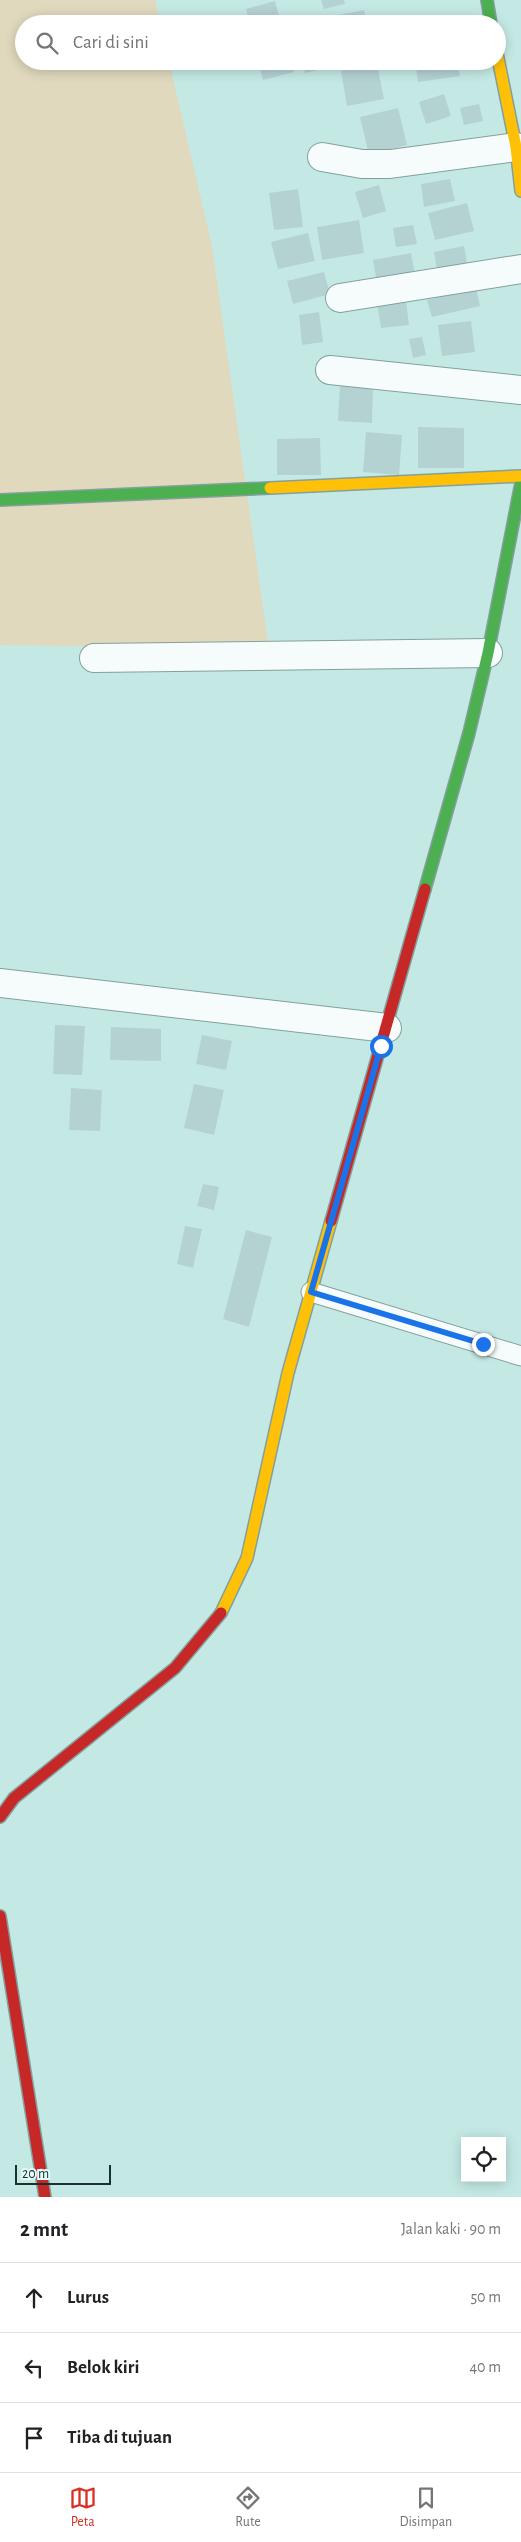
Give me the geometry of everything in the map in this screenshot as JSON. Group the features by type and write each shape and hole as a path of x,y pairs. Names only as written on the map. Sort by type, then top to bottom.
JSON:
{"street":[{"path":"487,0 490,15"},
{"path":"500,70 516,147 521,191"},
{"path":"322,157 362,164 390,164 516,147"},
{"path":"340,298 521,269"},
{"path":"330,370 521,390"},
{"path":"0,500 521,476"},
{"path":"0,1817 14,1798 175,1668 219,1617 247,1558 288,1373 387,1028 428,872 469,733 488,653 521,483"},
{"path":"94,658 488,653"},
{"path":"0,983 387,1028"},
{"path":"0,1916 45,2197"}],"lane":[{"path":"311,1292 521,1356"}],"shaded area":[{"path":"0,0 155,0 158,15 15,15 15,70 171,70 212,246 269,649 0,645"}],"building":[{"path":"321,0 344,0 345,4 324,9"},
{"path":"275,1 279,15 248,15 246,9"},
{"path":"364,10 365,15 339,15"},
{"path":"260,70 293,70 294,72 263,80"},
{"path":"304,70 318,70 305,73"},
{"path":"378,70 384,99 347,106 341,71"},
{"path":"416,70 459,70 460,76 418,82"},
{"path":"444,94 451,116 426,124 419,102"},
{"path":"479,104 483,121 464,125 460,108"},
{"path":"398,108 407,145 369,155 360,117"},
{"path":"450,179 455,201 424,207 421,184"},
{"path":"379,185 386,211 363,218 355,192"},
{"path":"298,189 303,227 274,230 269,193"},
{"path":"467,203 474,231 435,240 428,213"},
{"path":"359,220 364,253 322,260 317,227"},
{"path":"413,225 417,244 396,247 393,228"},
{"path":"308,233 315,261 278,269 271,242"},
{"path":"464,246 467,263 437,269 434,252"},
{"path":"411,253 415,275 377,283 373,260"},
{"path":"324,272 330,294 293,304 287,281"},
{"path":"476,288 480,306 432,317 427,300"},
{"path":"406,300 409,325 381,328 377,303"},
{"path":"319,312 323,342 302,345 299,315"},
{"path":"471,321 475,352 442,356 438,325"},
{"path":"422,337 426,355 413,358 409,339"},
{"path":"340,384 373,386 372,423 338,421"},
{"path":"418,427 464,428 464,468 418,468"},
{"path":"366,432 402,435 399,475 363,472"},
{"path":"320,438 321,475 277,475 277,439"},
{"path":"55,1025 85,1026 82,1075 53,1074"},
{"path":"111,1027 161,1029 161,1061 110,1060"},
{"path":"202,1035 232,1041 226,1070 196,1064"},
{"path":"194,1084 224,1090 214,1135 184,1128"},
{"path":"71,1088 102,1090 100,1131 69,1130"},
{"path":"203,1184 219,1187 214,1210 197,1206"},
{"path":"185,1226 202,1229 193,1268 177,1264"},
{"path":"246,1230 272,1237 249,1327 223,1319"}],"traffic: fast":[{"path":"487,0 490,15"},
{"path":"425,889 469,733 488,653 521,483"},
{"path":"0,500 270,488"}],"traffic: slow":[{"path":"500,70 516,147 521,191"},
{"path":"270,488 521,476"},
{"path":"221,1613 247,1558 288,1373 331,1221"}],"traffic: jam":[{"path":"331,1221 425,889"},
{"path":"0,1817 14,1798 175,1668 221,1613"},
{"path":"0,1916 45,2197"}],"route":[{"path":"381,1046 311,1292 483,1344"}]}
